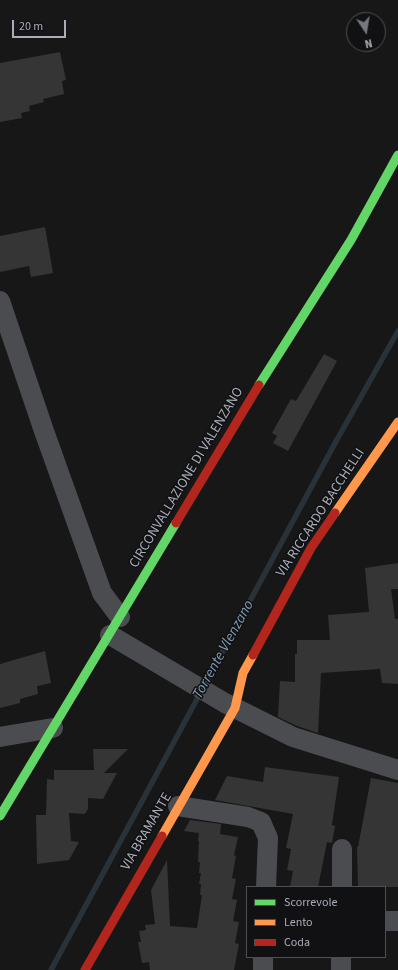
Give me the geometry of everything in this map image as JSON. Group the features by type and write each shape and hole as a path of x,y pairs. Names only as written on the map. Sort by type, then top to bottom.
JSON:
{"main road":[{"name":"CIRCONVALLAZIONE DI VALENZANO","path":"0,816 268,370 351,240 398,155"},
{"name":"VIA RICCARDO BACCHELLI","path":"230,706 243,673 311,548 398,422"},
{"name":"VIA BRAMANTE","path":"85,970 178,806 230,706"}],"street":[{"path":"0,302 44,431 102,592 120,617"},
{"path":"110,635 230,706 293,737 398,770"},
{"path":"0,737 53,728"},
{"path":"178,806 248,817 261,822 268,838 266,886"},
{"path":"342,849 342,886"},
{"path":"386,921 398,921"},
{"path":"263,958 263,970"},
{"path":"341,958 341,970"}],"building":[{"path":"60,52 66,80 62,81 64,94 43,99 44,102 29,106 30,111 21,113 22,118 0,122 0,63"},
{"path":"45,227 53,273 31,277 29,266 0,272 0,236"},
{"path":"324,354 337,361 288,451 273,443 277,436 272,433 291,399 296,401"},
{"path":"398,563 398,589 391,589 395,619 398,619 398,684 382,683 380,669 321,673 318,733 297,726 278,717 280,681 295,682 295,654 297,654 297,640 330,640 328,615 369,612 365,568"},
{"path":"45,651 51,683 37,686 38,694 20,699 20,703 0,708 0,664"},
{"path":"93,749 128,749 104,773 117,773 103,799 88,798 88,809 85,814 69,813 71,841 79,842 69,860 37,864 36,815 46,815 47,779 54,780 54,770 94,770"},
{"path":"265,767 339,777 332,825 335,826 332,843 327,842 318,886 290,886 293,871 287,870 291,849 286,848 293,814 215,800 227,776 263,782"},
{"path":"371,778 398,783 398,887 358,886 358,847"},
{"path":"190,820 221,824 220,834 238,837 234,855 236,856 232,878 236,879 232,899 237,900 233,921 239,922 235,943 239,944 234,970 150,970 149,962 142,963 138,942 141,942 139,931 146,930 145,925 155,924 151,890 167,860 170,926 197,928 202,895 200,895 201,884 199,884 201,873 199,873 200,862 198,862 199,833 184,831"}],"waterway":[{"name":"Torrente Vlenzano","path":"51,970 334,445 398,331"}],"traffic: fast":[{"path":"259,385 351,240 398,155"},
{"path":"0,816 176,523"}],"traffic: slow":[{"path":"335,513 398,422"},
{"path":"162,836 235,708 243,673 253,655"}],"traffic: jam":[{"path":"176,523 259,385"},
{"path":"253,655 311,548 335,513"},
{"path":"85,970 162,836"}]}
